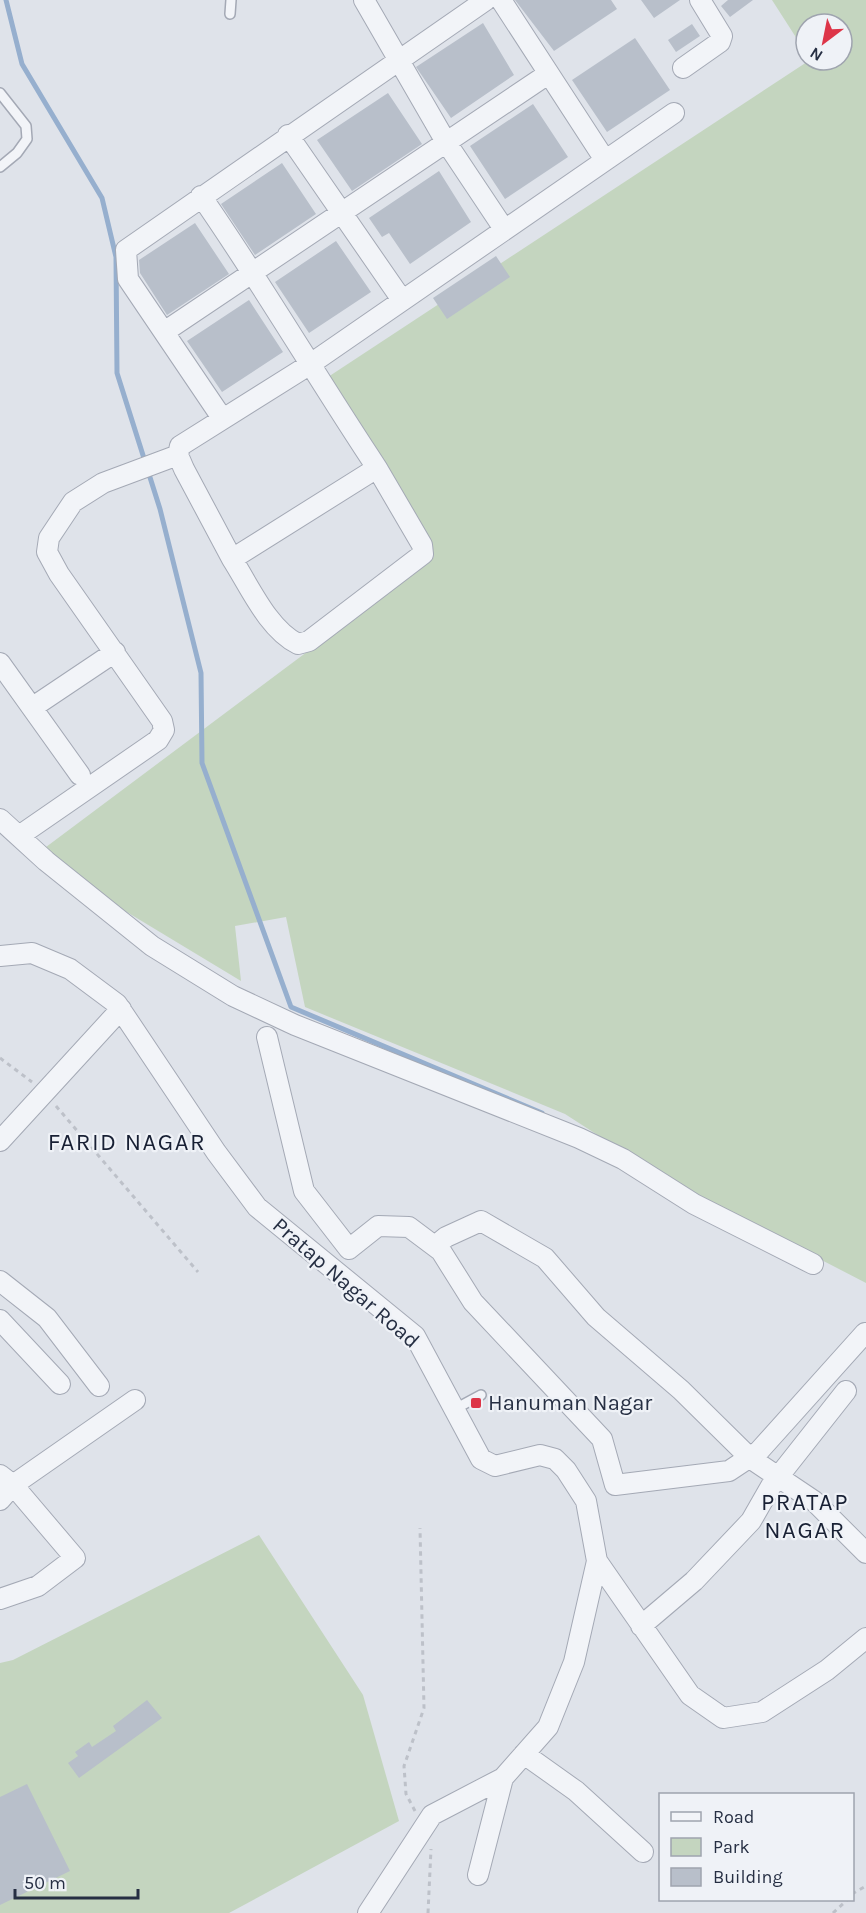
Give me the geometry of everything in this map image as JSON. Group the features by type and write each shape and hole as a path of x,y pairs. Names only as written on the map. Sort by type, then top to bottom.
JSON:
{"street":[{"path":"364,0 446,142 504,229"},
{"path":"222,418 128,279 126,250 288,135 486,0"},
{"path":"501,0 605,160"},
{"path":"683,68 720,42 722,36 700,0"},
{"path":"164,332 548,74"},
{"path":"19,836 158,740 164,730 162,721 59,574 47,552 49,538 73,502 118,476 172,457 180,446 309,366 674,113"},
{"path":"288,135 402,300"},
{"path":"172,457 232,560 270,618 288,639 298,644 309,641 423,554 422,545 377,468 309,366 254,272 201,196"},
{"path":"232,560 377,468"},
{"path":"33,706 115,652"},
{"path":"0,663 33,706 80,775"},
{"path":"0,819 46,861 152,946 233,996 295,1025 579,1138 623,1160 694,1204 813,1264"},
{"name":"Pratap Nagar Road","path":"0,956 32,953 70,969 94,984 121,1009 216,1152 257,1207 415,1336 481,1459 495,1466 540,1455 555,1459 566,1470 586,1501 597,1561 574,1662 548,1727 503,1778 432,1815 368,1913"},
{"path":"0,1141 43,1091 121,1009"},
{"path":"267,1037 304,1191 323,1218 349,1249 378,1226 409,1227 441,1251 473,1302 602,1439 615,1485 729,1471 759,1451 865,1333"},
{"path":"435,1246 446,1237 481,1221 544,1258 596,1317 681,1390 750,1458 777,1479 814,1501 866,1553"},
{"path":"0,1281 47,1318 99,1386"},
{"path":"0,1320 60,1384"},
{"path":"641,1626 694,1581 751,1521 777,1479 846,1391"},
{"path":"0,1500 7,1480 135,1400"},
{"path":"0,1599 38,1586 75,1558 7,1480"},
{"path":"597,1561 690,1695 723,1718 762,1712 826,1670 866,1638"},
{"path":"524,1754 576,1791 643,1852"},
{"path":"478,1875 503,1778"}],"lane":[{"path":"230,14 231,0"},
{"path":"0,93 26,126 27,139 17,153 0,167"},
{"path":"455,1409 481,1395"}],"path":[{"path":"0,1058 43,1091 198,1272"},
{"path":"420,1528 424,1708 405,1766 406,1794 424,1828"},
{"path":"428,1913 431,1847"},
{"path":"833,1913 845,1901"}],"green space":[{"path":"772,0 866,0 866,1283 669,1181 565,1114 305,1007 286,917 235,926 241,981 34,856 434,557 328,377 794,71 854,72 854,12 794,12 794,34"},
{"path":"259,1535 363,1695 399,1821 229,1913 0,1913 0,1663 13,1660"}],"building":[{"path":"515,0 611,0 617,9 554,51"},
{"path":"641,0 680,0 654,18"},
{"path":"728,0 753,0 730,17 721,6"},
{"path":"483,23 514,75 451,118 416,67"},
{"path":"692,24 700,36 676,52 668,40"},
{"path":"635,38 670,90 607,132 572,80"},
{"path":"388,93 422,144 352,191 317,140"},
{"path":"533,104 568,157 505,199 470,146"},
{"path":"282,163 316,214 255,255 221,204"},
{"path":"439,171 471,222 410,264 389,233 382,237 369,218"},
{"path":"195,223 229,274 167,315 140,273 139,260"},
{"path":"336,241 371,292 309,333 275,282"},
{"path":"496,256 510,277 447,319 433,298"},
{"path":"249,300 283,352 222,392 187,341"},
{"path":"147,1700 162,1718 79,1778 68,1763 78,1756 75,1752 89,1742 92,1747 116,1731 113,1726"},
{"path":"27,1784 70,1871 0,1905 0,1797"}],"waterway":[{"path":"6,0 22,64 102,198 116,257 117,373 160,509 201,673 202,763 291,1007 542,1113"}],"place":[{"name":"Hanuman Nagar","path":"476,1403"}],"district":[{"name":"FARID NAGAR","path":"127,1142"},
{"name":"PRATAP NAGAR","path":"805,1516"}]}
